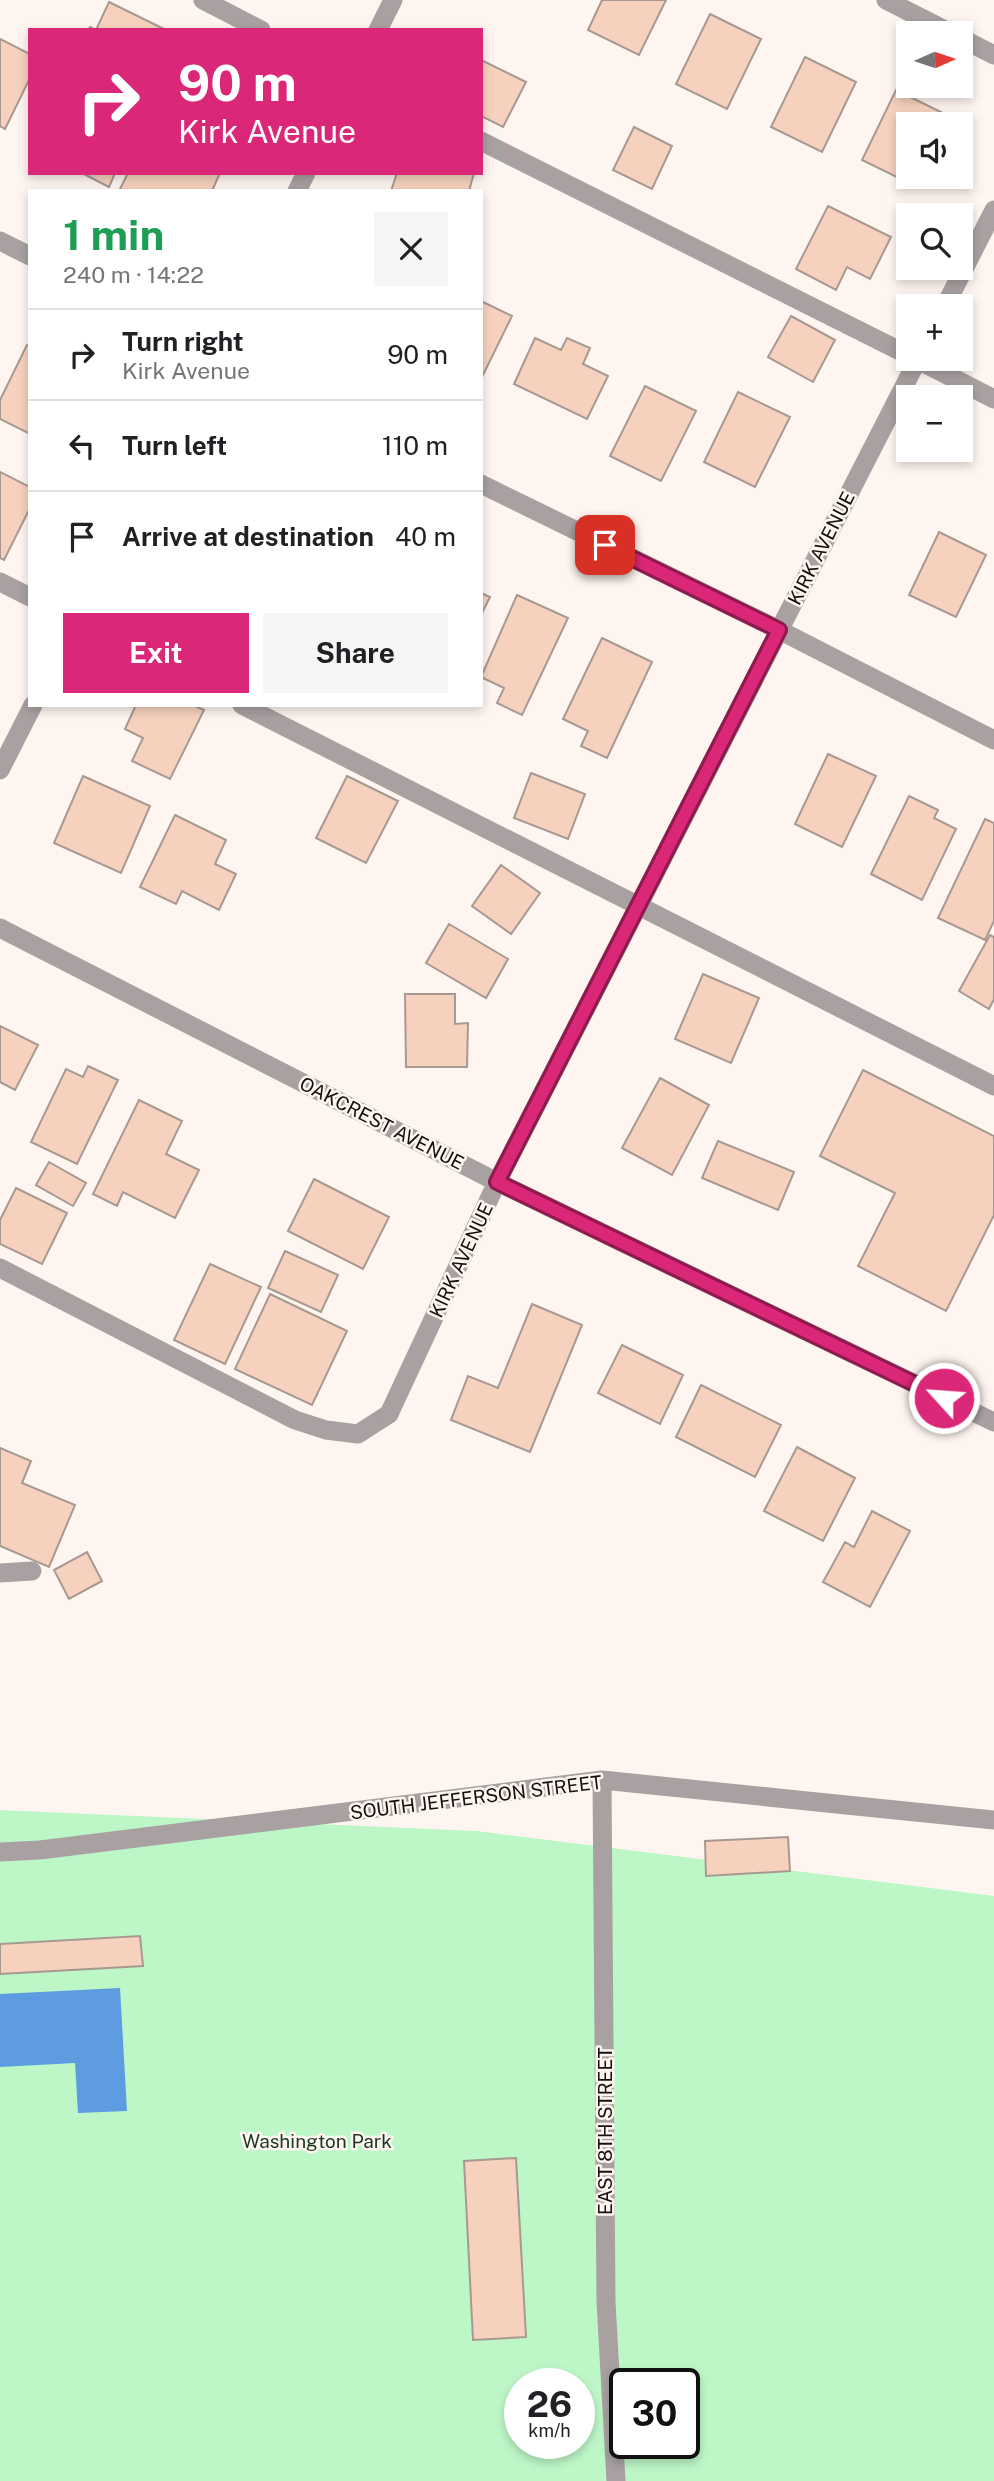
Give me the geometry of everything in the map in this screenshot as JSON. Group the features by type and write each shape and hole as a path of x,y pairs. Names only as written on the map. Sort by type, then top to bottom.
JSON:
{"street":[{"path":"203,0 257,28"},
{"path":"379,28 393,0"},
{"path":"887,0 928,21"},
{"path":"973,44 994,55"},
{"path":"483,142 896,349"},
{"path":"951,294 994,211"},
{"path":"0,241 28,255"},
{"name":"KIRK AVENUE","path":"0,1268 295,1420 326,1430 358,1434 389,1414 497,1182 911,371"},
{"path":"940,371 994,399"},
{"path":"483,485 779,630 994,740"},
{"path":"0,582 28,596"},
{"path":"0,770 32,707"},
{"path":"246,707 638,908 994,1086"},
{"name":"OAKCREST AVENUE","path":"0,928 497,1182 994,1422"},
{"path":"0,1573 32,1571"},
{"name":"SOUTH JEFFERSON STREET","path":"0,1852 54,1849 602,1780 994,1820"},
{"name":"EAST 8TH STREET","path":"602,1780 606,2302 616,2481"}],"green space":[{"name":"Washington Park","path":"0,1810 477,1831 994,1896 994,2481 0,2481"}],"water":[{"path":"120,1988 127,2111 78,2113 75,2063 0,2067 0,1994"}],"building":[{"path":"602,0 666,0 639,55 588,30"},
{"path":"109,2 162,28 97,28"},
{"path":"710,14 761,39 727,109 676,84"},
{"path":"0,39 28,53 28,82 5,129 0,126"},
{"path":"805,57 856,82 822,152 771,127"},
{"path":"483,61 526,82 503,127 483,117"},
{"path":"896,90 896,98 912,98 941,112 896,112 896,177 862,160"},
{"path":"634,127 672,146 652,189 613,170"},
{"path":"86,175 114,175 109,187"},
{"path":"127,175 219,175 213,189 120,189"},
{"path":"396,175 473,175 470,189 392,189"},
{"path":"828,206 891,237 870,279 847,267 836,290 796,269"},
{"path":"483,302 512,316 483,375"},
{"path":"791,316 835,340 813,382 768,357"},
{"path":"535,338 561,350 567,338 590,348 583,364 608,376 587,419 514,384"},
{"path":"27,345 28,433 0,419 0,400"},
{"path":"645,386 696,411 661,481 610,456"},
{"path":"738,392 790,417 755,487 704,462"},
{"path":"0,472 28,486 28,512 4,560 0,558"},
{"path":"939,532 986,555 956,617 909,595"},
{"path":"483,594 490,597 483,611"},
{"path":"517,595 568,618 522,715 497,703 504,688 483,678"},
{"path":"602,638 652,662 607,758 581,746 588,731 563,719"},
{"path":"135,707 197,707 204,710 170,779 132,761 143,738 125,729"},
{"path":"828,754 876,776 842,847 795,824"},
{"path":"531,773 585,794 568,839 514,818"},
{"path":"83,776 150,806 121,873 54,843"},
{"path":"347,776 398,801 366,863 316,838"},
{"path":"909,796 938,810 934,818 956,829 922,900 871,874"},
{"path":"175,815 226,840 215,864 236,874 219,910 182,891 176,904 140,887"},
{"path":"985,819 994,823 994,921 985,940 938,918"},
{"path":"501,865 540,893 511,934 472,906"},
{"path":"449,924 508,959 486,998 426,963"},
{"path":"990,935 994,937 994,999 989,1009 959,991"},
{"path":"703,974 759,998 731,1063 675,1039"},
{"path":"405,994 455,994 455,1024 468,1023 467,1067 406,1067"},
{"path":"0,1026 38,1045 15,1090 0,1082"},
{"path":"88,1066 118,1080 77,1164 31,1142 66,1069 83,1077"},
{"path":"863,1070 994,1136 994,1215 946,1311 858,1266 895,1193 820,1156"},
{"path":"660,1078 709,1105 672,1175 622,1148"},
{"path":"139,1100 182,1121 166,1154 199,1170 175,1218 123,1192 117,1206 93,1194"},
{"path":"718,1141 794,1172 778,1210 702,1178"},
{"path":"49,1162 86,1183 73,1206 36,1185"},
{"path":"314,1179 389,1217 363,1269 288,1231"},
{"path":"16,1188 67,1213 42,1264 0,1244 0,1220"},
{"path":"285,1251 338,1275 321,1312 268,1288"},
{"path":"210,1264 261,1287 225,1364 174,1340"},
{"path":"270,1294 347,1331 312,1405 235,1369"},
{"path":"532,1304 582,1325 530,1452 451,1420 468,1376 498,1388"},
{"path":"622,1345 683,1375 660,1424 598,1393"},
{"path":"701,1385 781,1425 755,1477 676,1437"},
{"path":"797,1447 855,1478 823,1541 764,1511"},
{"path":"0,1448 31,1461 22,1483 75,1505 49,1567 0,1546"},
{"path":"872,1511 910,1531 870,1607 823,1582 845,1542 854,1547"},
{"path":"87,1552 102,1581 69,1599 54,1570"},
{"path":"788,1837 790,1871 706,1876 705,1841"},
{"path":"140,1936 143,1966 0,1974 0,1944"},
{"path":"516,2158 526,2337 473,2340 464,2161"}],"route":[{"path":"605,545 779,630 497,1182 944,1398"}]}
